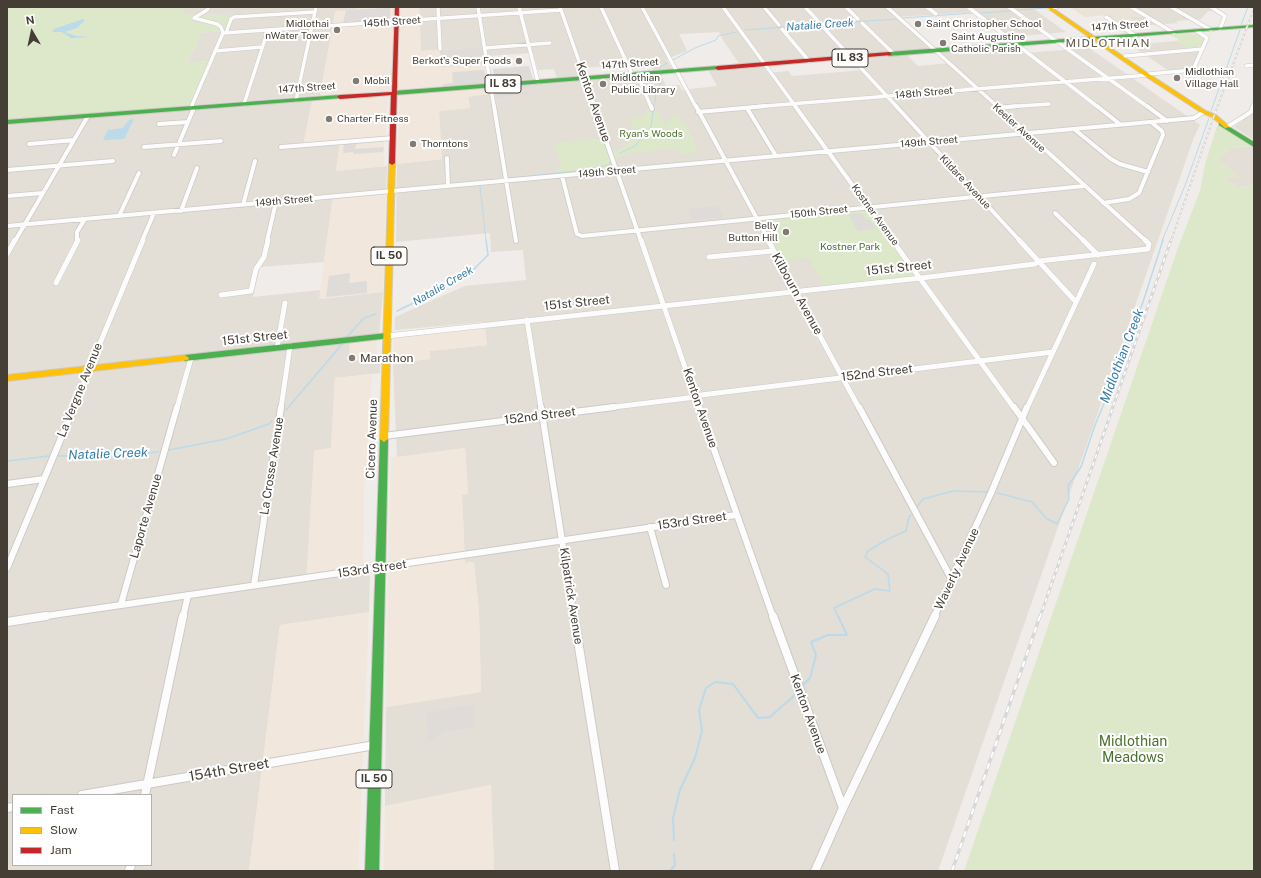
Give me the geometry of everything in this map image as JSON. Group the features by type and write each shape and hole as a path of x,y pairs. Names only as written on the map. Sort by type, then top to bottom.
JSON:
{"main road":[{"name":"Cicero Avenue","path":"372,871 397,7"},
{"path":"1052,7 1204,112 1214,116 1227,127 1254,145"},
{"name":"147th Street","path":"7,122 1253,27"},
{"path":"1097,39 1149,72 1149,74"},
{"name":"151st Street","path":"7,378 387,336"}],"street":[{"path":"208,7 207,10 194,18 217,24 221,27 224,33"},
{"path":"296,100 316,7"},
{"path":"438,7 440,49"},
{"path":"478,7 516,241"},
{"path":"519,7 538,82"},
{"path":"601,7 652,109"},
{"name":"Kilbourn Avenue","path":"642,7 952,580"},
{"name":"Kostner Avenue","path":"723,7 1054,463"},
{"path":"764,7 779,25"},
{"name":"Kildare Avenue","path":"805,7 1076,302"},
{"path":"846,7 858,19"},
{"name":"Keeler Avenue","path":"886,7 1149,244 1148,249"},
{"path":"927,7 936,14"},
{"path":"968,7 1121,125"},
{"path":"1009,7 1167,121"},
{"path":"1131,7 1174,33"},
{"path":"1171,7 1216,29 1224,16 1211,7"},
{"name":"145th Street","path":"224,33 480,16 560,9"},
{"name":"Kenton Avenue","path":"560,9 664,306 698,396 736,515 843,808"},
{"path":"174,155 188,122 192,105 215,51 231,19 234,17 315,12"},
{"path":"1106,17 1136,36"},
{"path":"862,23 894,54"},
{"path":"782,29 809,61"},
{"path":"244,104 268,30"},
{"path":"1125,56 1203,49 1207,38 1197,31"},
{"path":"485,48 550,43"},
{"path":"215,51 262,47"},
{"name":"148th Street","path":"698,112 1193,70 1203,49"},
{"path":"1246,66 1254,65"},
{"path":"998,108 1050,104"},
{"path":"1227,127 1253,112 1254,104"},
{"path":"747,108 776,156"},
{"name":"149th Street","path":"7,226 1167,121 1194,118 1204,112"},
{"path":"7,254 88,116"},
{"path":"159,124 188,122"},
{"path":"1103,203 1123,200 1139,193 1163,135 1162,131 1151,122"},
{"path":"1074,129 1111,159 1120,164 1148,172"},
{"path":"281,147 393,138"},
{"path":"29,144 74,140"},
{"path":"144,147 221,141"},
{"path":"448,158 448,186"},
{"path":"7,170 113,161"},
{"path":"243,205 255,161"},
{"path":"182,211 197,168"},
{"path":"119,216 139,173"},
{"name":"150th Street","path":"562,176 577,234 579,235 1084,186"},
{"path":"7,196 43,193"},
{"path":"221,295 251,291 256,269 264,257 276,202"},
{"name":"La Vergne Avenue","path":"7,568 88,369 154,213"},
{"path":"1055,213 1098,255"},
{"path":"56,283 78,240 77,232 85,219"},
{"name":"151st Street","path":"387,336 921,278 1148,249"},
{"path":"709,257 773,251"},
{"name":"Waverly Avenue","path":"815,871 843,808 952,580 991,494 1022,419 1094,264"},
{"path":"277,348 285,303"},
{"name":"Kilpatrick Avenue","path":"527,320 615,871"},
{"name":"La Crosse Avenue","path":"254,585 290,346"},
{"name":"152nd Street","path":"384,436 842,377 1053,352"},
{"name":"Laporte Avenue","path":"121,604 191,358"},
{"path":"7,484 44,479"},
{"name":"153rd Street","path":"7,622 121,604 380,568 736,515"},
{"path":"650,527 666,585"},
{"path":"146,794 188,595"},
{"name":"154th Street","path":"88,794 375,745"}],"shaded area":[{"path":"186,7 358,7 333,27 320,95 190,105 209,61 187,63 201,33 225,31 230,15 184,14 183,12"},
{"path":"358,7 419,7 421,51 440,50 441,67 484,64 486,83 320,95 335,11 357,9"},
{"path":"419,7 1031,7 1066,32 1010,37 978,12 896,17 932,50 740,65 719,32 679,34 687,51 666,59 673,70 653,71 649,63 580,68 583,77 557,79 554,69 538,70 533,53 488,56 486,47 421,51"},
{"path":"1126,7 1141,16 1129,18 1140,26 1125,27 1107,15 1085,17 1071,8"},
{"path":"1133,7 1209,7 1216,11 1208,11 1201,19 1176,21 1178,23 1140,26 1129,17 1147,16"},
{"path":"390,8 390,20 343,23 346,10"},
{"path":"1177,41 1193,51 1201,51 1192,69 1169,71 1131,45"},
{"path":"483,47 485,64 441,67 440,50"},
{"path":"1003,47 1012,54 1089,48 1200,125 1194,137 938,871 494,871 491,785 385,806 386,707 481,692 479,612 474,562 465,563 462,494 468,493 465,448 397,457 393,363 430,359 430,351 487,345 484,322 395,330 395,317 465,286 526,280 523,250 491,252 490,233 396,242 397,164 442,159 439,111 470,108 468,96 489,94 488,87 660,73 666,86 679,85 682,90 717,86 708,70 763,65 768,73 788,71 792,76 865,70 854,58 906,54 918,66 951,63 938,52"},
{"path":"529,66 533,79 495,82 493,69"},
{"path":"484,70 486,83 484,84 443,86 443,84 453,83 452,73 454,72"},
{"path":"528,84 529,88 500,90 500,94 529,92 530,94 497,97 496,88 498,87"},
{"path":"488,87 490,94 468,97 470,108 439,111 442,159 397,164 400,97 406,94"},
{"path":"384,96 388,97 385,137 304,143 312,101"},
{"path":"312,101 303,146 340,143 336,171 387,166 386,190 333,195 324,262 260,267 253,297 320,290 320,299 383,292 379,335 350,338 349,361 380,357 380,373 335,378 331,448 306,581 370,572 369,612 280,625 249,871 7,871 7,123"},
{"path":"1254,113 1254,140 1234,127"},
{"path":"384,139 384,166 336,171 340,143"},
{"path":"385,141 356,144 355,149 384,147 383,152 353,154 353,152 343,153 344,143"},
{"path":"1254,146 1254,186 1236,187 1224,178 1239,177 1218,160 1230,148"},
{"path":"386,190 383,292 319,299 333,195"},
{"path":"718,206 723,217 693,220 688,209"},
{"path":"862,213 866,219 869,219 876,229 858,231 849,216 851,214"},
{"path":"350,273 349,283 367,281 367,293 326,297 329,276"},
{"path":"485,327 487,345 430,351 430,359 393,363 394,337"},
{"path":"377,340 376,358 349,362 350,342"},
{"path":"372,374 364,495 363,573 306,581 314,450 331,448 335,378"},
{"path":"465,448 468,494 462,495 465,563 474,562 479,612 481,692 386,707 391,458"},
{"path":"369,612 358,871 249,871 280,625"},
{"path":"473,705 474,727 444,732 432,741 428,741 427,713"},
{"path":"491,785 494,871 384,871 385,806"}],"green space":[{"path":"7,7 186,7 183,12 184,14 231,15 225,31 201,33 187,63 209,61 191,104 185,108 7,121"},
{"path":"1199,33 1205,37 1201,48 1189,49 1171,35"},
{"name":"Ryan's Woods","path":"647,109 659,110 661,118 666,125 671,120 669,116 674,115 684,121 698,152 681,154 677,149 626,153 611,163 610,169 555,174 561,165 554,143 601,138 606,151 614,152 621,149 631,140 633,128 630,117 646,115"},
{"name":"Midlothian Meadows","path":"1220,125 1251,146 1230,148 1218,160 1239,177 1224,178 1236,187 1254,186 1254,871 964,871 1179,245 1200,191 1205,164 1217,126"},
{"name":"Kostner Park","path":"869,207 921,278 825,288 808,258 778,260 756,219"}],"water":[{"path":"83,19 85,20 77,28 65,32 76,36 92,37 71,38 62,32 52,32 54,29"},
{"path":"134,119 124,139 103,140 108,130 123,128 129,120"}],"waterway":[{"name":"Midlothian Creek","path":"1241,25 1248,7"},
{"name":"Natalie Creek","path":"1017,10 1046,8"},
{"name":"Natalie Creek","path":"980,13 1010,11"},
{"name":"Natalie Creek","path":"903,18 973,13"},
{"name":"Natalie Creek","path":"745,30 896,19"},
{"name":"Midlothian Creek","path":"1211,111 1240,30"},
{"name":"Natalie Creek","path":"673,60 695,48 716,40 718,36 737,32"},
{"name":"Natalie Creek","path":"660,70 660,67 667,63"},
{"name":"Natalie Creek","path":"655,102 656,90 660,84 661,74"},
{"name":"Natalie Creek","path":"620,153 635,146 651,127 654,104"},
{"name":"Midlothian Creek","path":"1162,241 1186,183 1209,118"},
{"name":"Natalie Creek","path":"511,178 575,171 609,165 611,163 609,162"},
{"name":"Natalie Creek","path":"490,180 500,179"},
{"name":"Natalie Creek","path":"480,186 486,241"},
{"name":"Natalie Creek","path":"397,311 432,294 451,279 474,269 488,255 486,240"},
{"name":"Midlothian Creek","path":"997,493 1032,502 1046,518 1057,524 1069,499 1068,486 1081,467 1095,425 1120,366 1163,240"},
{"name":"Natalie Creek","path":"346,338 364,318 376,314"},
{"name":"Natalie Creek","path":"286,410 343,343"},
{"name":"Natalie Creek","path":"169,450 226,439 269,424 272,421"},
{"name":"Natalie Creek","path":"58,456 109,456 158,452"},
{"name":"Natalie Creek","path":"7,461 49,456"},
{"name":"Midlothian Creek","path":"916,508 923,499 953,491 987,492"},
{"name":"Midlothian Creek","path":"838,617 834,608 875,589 890,591 888,574 865,557 868,551 888,539 906,531 909,517 911,515"},
{"name":"Midlothian Creek","path":"803,685 810,678 816,655 811,642 828,635 847,635 838,616"},
{"name":"Midlothian Creek","path":"674,840 673,818 680,790 695,758 702,731 699,710 706,688 715,682 733,684 758,718 770,717 796,694"},
{"name":"Midlothian Creek","path":"670,871 675,865 674,854"}],"railway":[{"path":"1171,241 1214,116 1254,8"},
{"path":"1040,617 1171,240"},
{"path":"952,871 1040,616"}],"traffic: fast":[{"path":"889,54 1254,26"},
{"path":"394,93 718,68"},
{"path":"7,122 340,97"},
{"path":"1221,124 1254,145"},
{"path":"185,358 387,336"},
{"path":"372,871 384,439"}],"traffic: slow":[{"path":"1048,7 1144,73 1204,112 1214,116 1227,127"},
{"path":"384,439 392,163"},
{"path":"7,378 185,358"}],"traffic: jam":[{"path":"392,163 397,7"},
{"path":"718,68 889,54"},
{"path":"340,97 394,93"}],"place":[{"name":"Saint Christopher School","path":"918,24"},
{"name":"Midlothai nWater Tower","path":"337,30"},
{"name":"Saint Augustine Catholic Parish","path":"943,43"},
{"name":"Berkot's Super Foods","path":"519,61"},
{"name":"Midlothian Village Hall","path":"1177,78"},
{"name":"Mobil","path":"356,81"},
{"name":"Midlothian Public Library","path":"603,84"},
{"name":"Charter Fitness","path":"329,119"},
{"name":"Thorntons","path":"413,144"},
{"name":"Belly Button Hill","path":"786,232"},
{"name":"Marathon","path":"352,358"}],"district":[{"name":"MIDLOTHIAN","path":"1108,43"}]}
